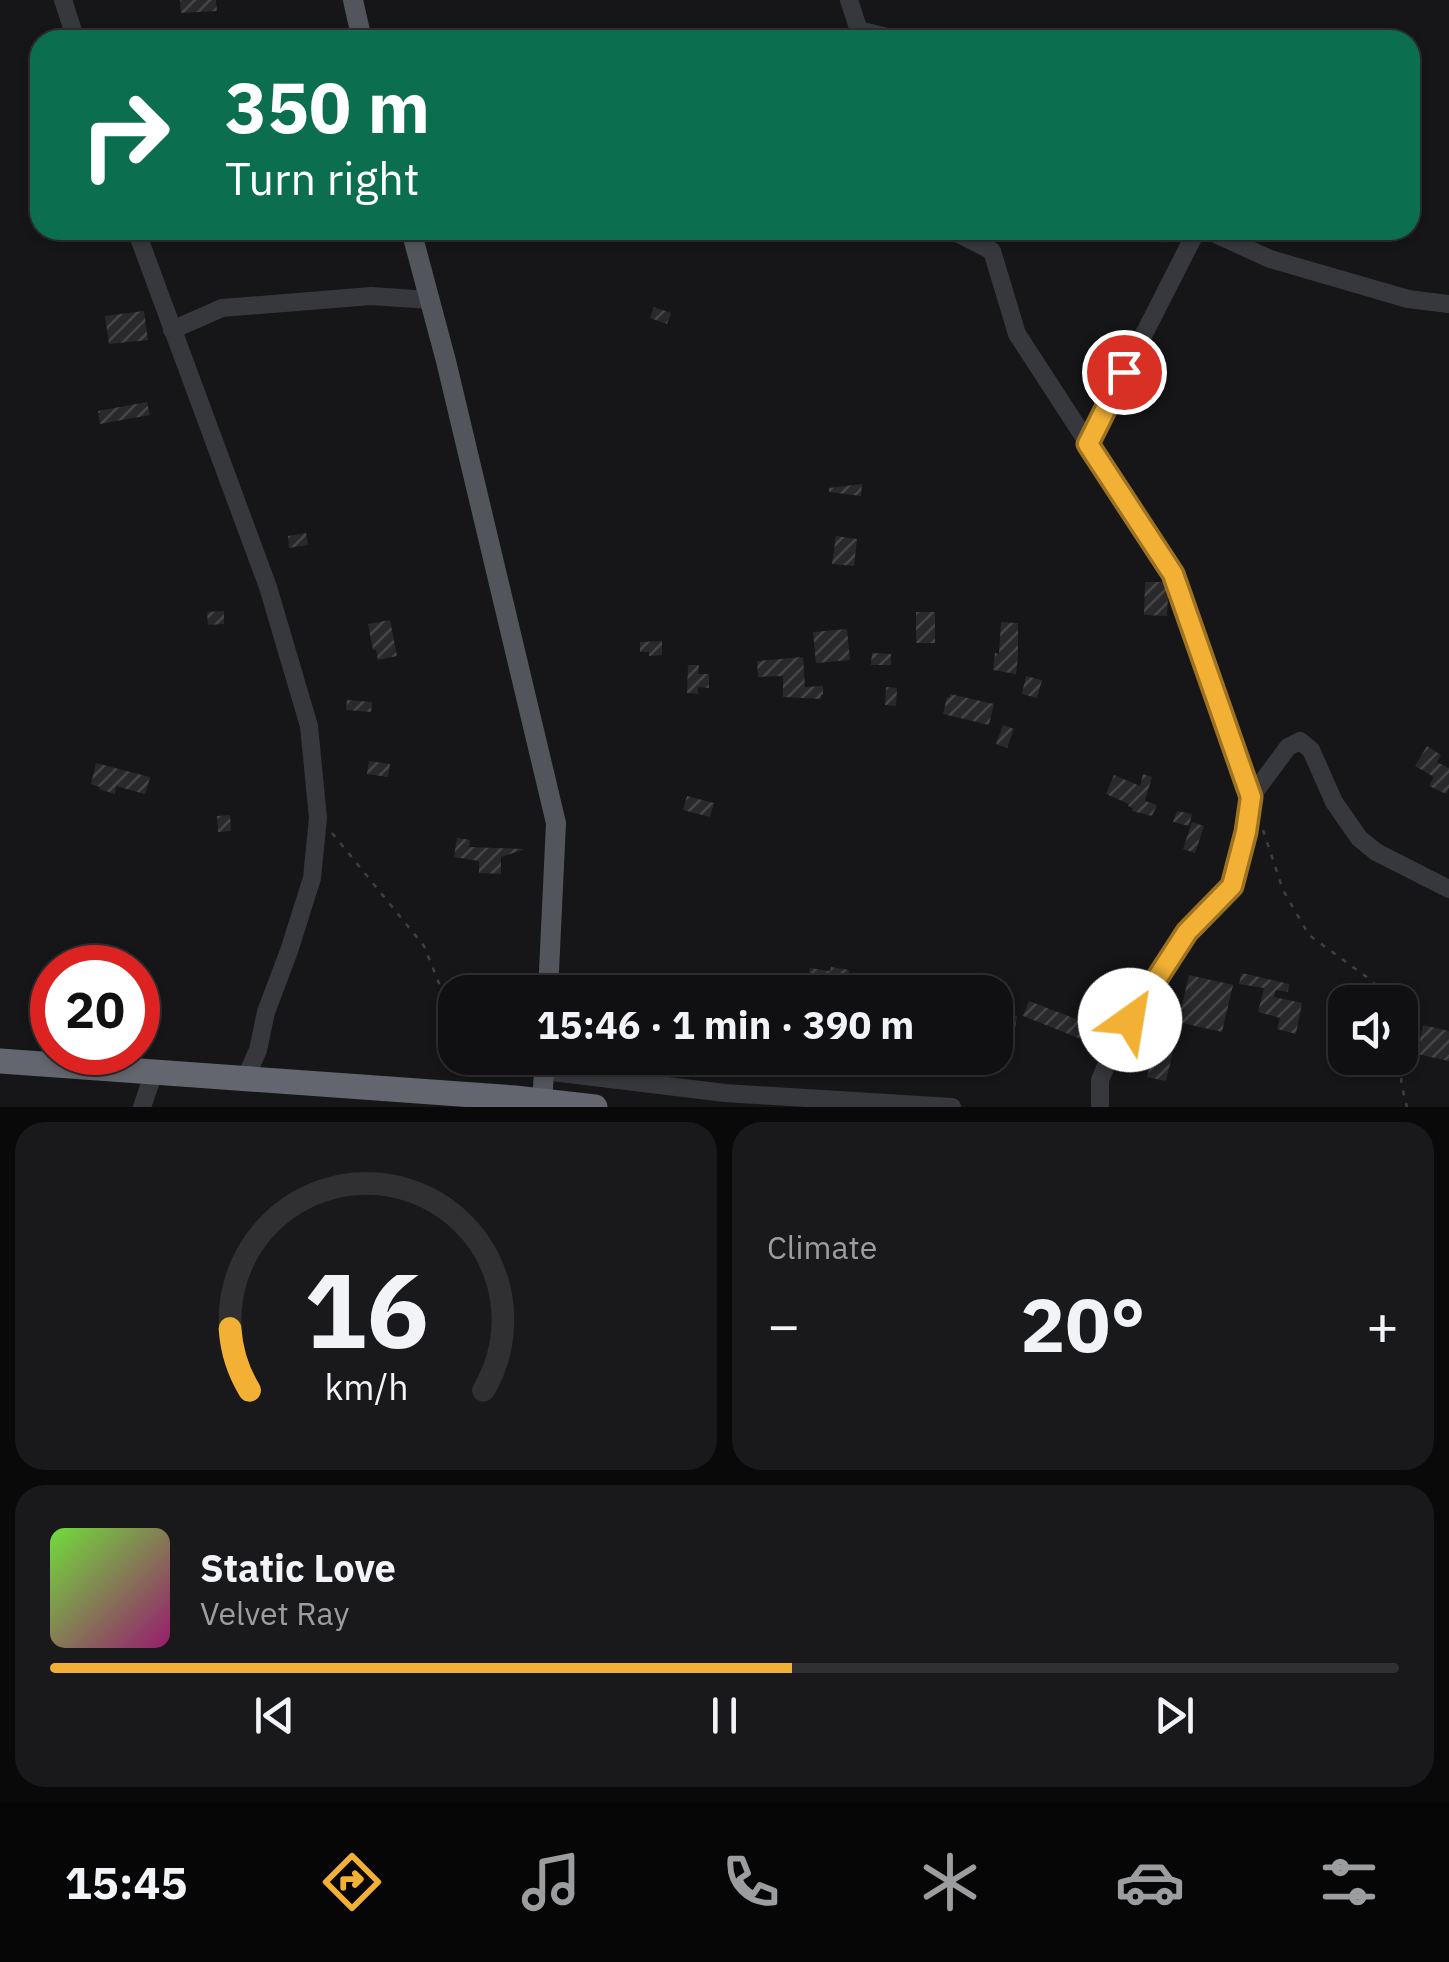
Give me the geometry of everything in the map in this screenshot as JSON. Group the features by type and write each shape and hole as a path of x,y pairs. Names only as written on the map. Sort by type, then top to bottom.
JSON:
{"highway":[{"path":"0,1060 30,1062"},
{"path":"160,1072 595,1107"}],"main road":[{"path":"353,0 360,30"},
{"path":"414,240 556,823 549,975"},
{"path":"542,1102 543,1075"}],"street":[{"path":"63,0 73,30"},
{"path":"849,0 858,30"},
{"path":"140,240 268,587 309,726 318,815 312,878 246,1077"},
{"path":"970,240 992,252 1017,334 1173,574 1251,797 1232,886 1187,932 1138,1007 1100,1080 1100,1107"},
{"path":"1088,444 1192,240"},
{"path":"1229,240 1270,259 1408,299 1449,304"},
{"path":"172,330 222,308 372,296 430,300"},
{"path":"1251,797 1288,747 1300,741 1311,750 1334,802 1359,838 1376,852 1449,889"},
{"path":"142,1107 153,1075"},
{"path":"613,1075 726,1093 952,1107"}],"path":[{"path":"1251,797 1283,890 1309,935 1376,985"},
{"path":"318,815 424,946 438,981"},
{"path":"1402,1075 1407,1107"}],"building":[{"path":"180,0 216,0 217,11 181,13"},
{"path":"654,307 671,313 667,324 650,318"},
{"path":"144,311 148,340 109,344 105,316"},
{"path":"147,402 150,415 100,424 98,411"},
{"path":"862,484 861,496 829,492 829,488"},
{"path":"306,533 308,545 289,548 288,536"},
{"path":"836,536 857,539 854,566 832,564"},
{"path":"1145,582 1163,582 1168,596 1167,616 1144,615"},
{"path":"224,611 224,624 208,625 207,612"},
{"path":"916,612 935,612 935,643 916,643"},
{"path":"390,620 397,656 378,660 368,624"},
{"path":"1001,622 1018,623 1016,674 993,670 995,653 999,654"},
{"path":"847,629 850,660 816,663 813,632"},
{"path":"662,641 662,655 640,652 640,642"},
{"path":"872,653 891,654 891,665 871,665"},
{"path":"803,657 805,687 823,686 821,699 783,697 783,676 758,677 757,661"},
{"path":"688,665 699,665 698,674 709,674 709,688 698,687 698,694 687,693"},
{"path":"1026,676 1042,680 1037,698 1022,694"},
{"path":"886,687 897,688 896,706 885,705"},
{"path":"950,694 994,704 989,725 943,714"},
{"path":"347,700 372,702 371,712 346,710"},
{"path":"1003,725 1014,729 1007,748 996,744"},
{"path":"1427,746 1441,755 1437,762 1449,768 1446,794 1429,786 1434,777 1415,766"},
{"path":"369,761 390,764 388,777 367,774"},
{"path":"96,763 150,777 146,792 116,786 115,794 99,789 91,784"},
{"path":"1143,774 1152,777 1145,801 1157,805 1152,816 1132,811 1129,804 1106,794 1114,775 1140,786"},
{"path":"687,796 714,803 710,817 683,810"},
{"path":"1177,811 1192,814 1189,826 1173,822"},
{"path":"230,815 231,831 218,832 217,816"},
{"path":"1192,822 1204,826 1195,853 1183,849"},
{"path":"457,838 470,840 469,847 525,849 501,857 501,874 479,873 479,861 454,857"},
{"path":"831,967 849,970 848,975 809,975 810,968 830,971"},
{"path":"1242,973 1289,984 1288,992 1276,990 1274,997 1302,1003 1296,1034 1277,1029 1280,1018 1258,1012 1264,988 1239,984"},
{"path":"1189,975 1233,985 1222,1032 1178,1022"},
{"path":"1029,1001 1097,1027 1091,1043 1023,1016"},
{"path":"1161,1023 1179,1027 1166,1081 1147,1077"},
{"path":"1423,1025 1449,1031 1449,1061 1418,1054"}],"route":[{"path":"1124,372 1088,444 1173,574 1251,797 1232,886 1187,932 1130,1020"}]}
